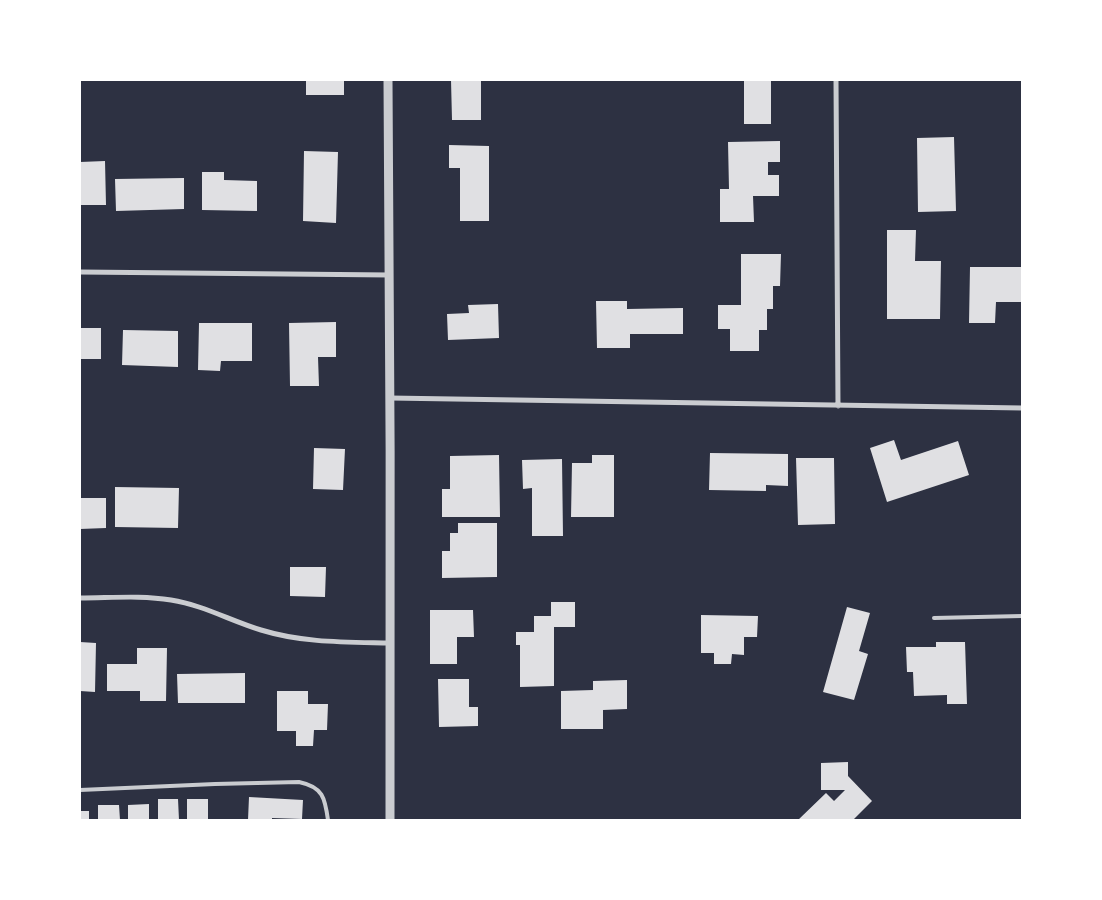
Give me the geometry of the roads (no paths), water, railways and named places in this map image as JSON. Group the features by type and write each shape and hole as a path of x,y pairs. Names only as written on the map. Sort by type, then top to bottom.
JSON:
{"street":[{"path":"388,80 390,820"},
{"path":"836,80 838,406"},
{"path":"80,272 390,275"},
{"path":"390,398 1022,408"},
{"path":"80,598 172,600 198,606 244,624 286,637 322,642 390,642"}],"lane":[{"path":"934,618 1022,616"},
{"path":"80,790 299,782 310,784 319,790 326,802 328,820"}]}
